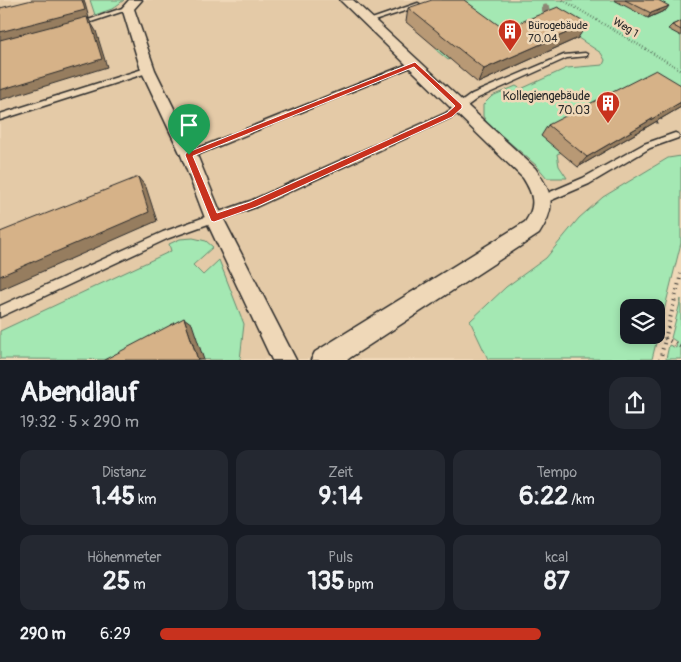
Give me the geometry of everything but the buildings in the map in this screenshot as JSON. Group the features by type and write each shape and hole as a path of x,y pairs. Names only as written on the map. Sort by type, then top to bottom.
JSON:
{"street":[{"path":"324,360 532,228 541,216 544,199 529,172 346,0"},
{"path":"132,4 148,70 189,155 214,218 284,360"}],"lane":[{"path":"369,21 429,2"},
{"path":"74,25 106,17 132,4"},
{"path":"0,312 166,235 252,204 426,126 450,115 475,96 566,56 585,54"},
{"path":"189,155 415,64"},
{"path":"0,117 148,70"},
{"path":"544,199 586,181 647,146 675,136"}],"path":[{"name":"Weg 1","path":"563,0 681,70"},
{"path":"646,107 662,118 657,122 641,110 646,107"},
{"path":"681,274 665,338 681,347"},
{"path":"660,360 664,344"}],"shaded area":[{"path":"0,0 558,0 681,74 681,238 659,299 620,299 620,344 636,344 649,359 0,359"}],"green space":[{"path":"90,0 124,0 112,9 95,15"},
{"path":"442,0 681,0 681,104 557,154 559,166 567,178 547,178 537,166 487,123 483,116 483,105 492,96 516,86 521,89 567,68 603,65 605,60 601,53 549,19 448,60 436,50 483,31"},
{"path":"681,156 681,243 665,307 665,299 620,299 620,344 656,344 652,359 488,359 470,321 506,287 546,258 579,218 603,197 668,158"},
{"path":"193,238 206,241 213,247 193,265 203,275 219,260 244,324 240,360 0,359 0,331 171,251 169,244 180,239"},
{"path":"681,299 681,359 666,359 669,345 676,348 677,342 671,338"}],"place":[{"name":"Bürogebäude 70.04","path":"510,52"},
{"name":"Kollegiengebäude 70.03","path":"608,124"}],"route":[{"path":"415,64 460,106 450,115 252,204 214,218 189,155 415,64"}]}
